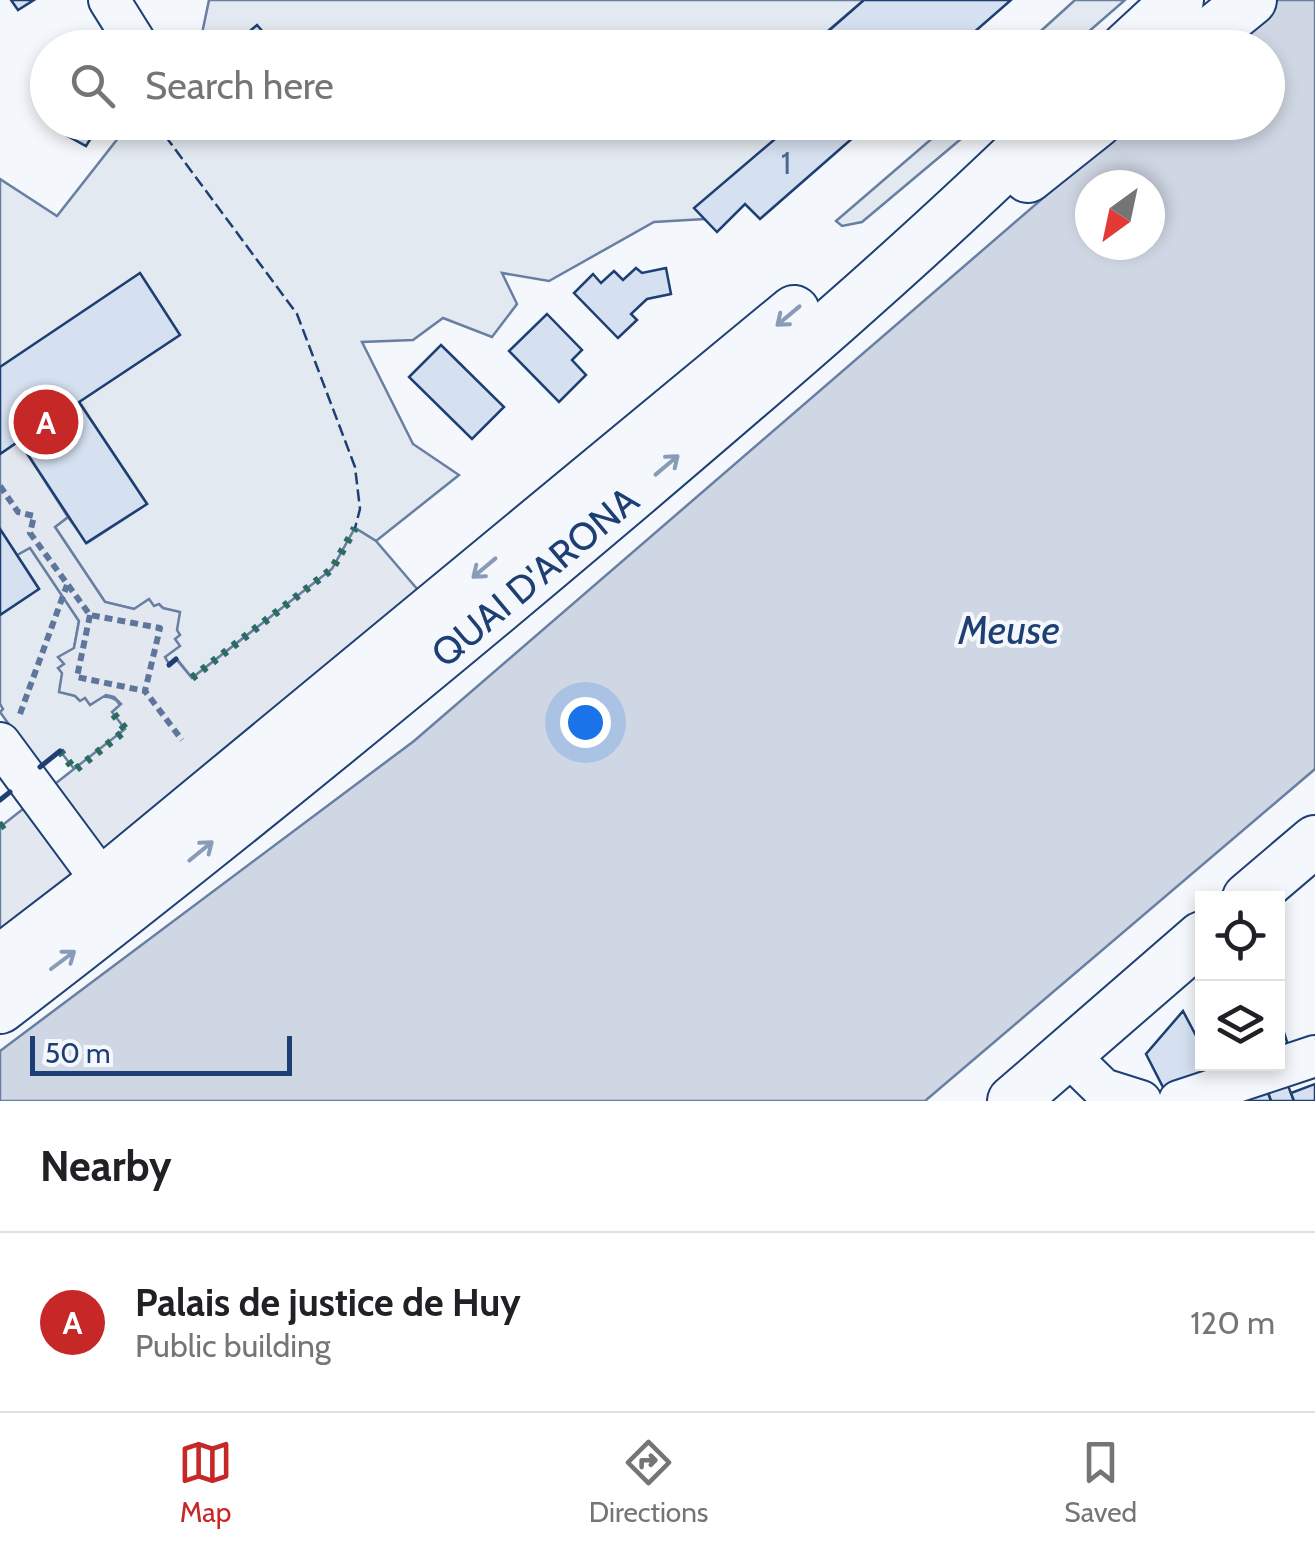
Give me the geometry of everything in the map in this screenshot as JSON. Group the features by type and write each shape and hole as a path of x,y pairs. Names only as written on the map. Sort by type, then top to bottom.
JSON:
{"main road":[{"path":"1144,30 1178,0"},
{"path":"1214,30 1251,0"},
{"name":"QUAI D'ARONA","path":"0,1008 114,897 617,483 1008,140"},
{"name":"QUAI D'ARONA","path":"617,483 938,230 1031,140"},
{"path":"938,230 1001,199 1075,140"},
{"path":"1256,891 1315,840"},
{"name":"QUAI D'ARONA","path":"0,961 114,897"},
{"path":"1013,1101 1195,943"}],"street":[{"path":"109,0 128,30"},
{"path":"0,744 114,897"},
{"path":"1067,1054 1103,1089 1142,1101"},
{"path":"1179,1101 1315,1056"}],"path":[{"path":"0,486 18,512 34,516 30,533 90,615 160,628 145,692"},
{"path":"0,744 14,730 68,584"},
{"path":"90,615 77,678 145,692 182,740"}],"shaded area":[{"path":"209,0 864,0 829,30 203,30"},
{"path":"1075,0 1125,0 1091,30 1042,30"},
{"path":"117,140 779,140 705,219 654,222 549,281 502,273 517,304 492,337 443,318 413,340 362,342 413,444 459,475 376,541 355,528 332,569 192,678 177,659 169,665 154,607 134,609 105,602 55,527 68,517 87,543 147,504 79,402 180,335 0,367 0,179 57,216"},
{"path":"930,140 960,140 862,222 842,226 836,221"},
{"path":"19,441 68,517 55,527 105,602 134,609 149,599 154,606 159,604 180,612 180,635 175,639 180,646 165,657 169,664 176,659 192,678 332,569 355,528 376,541 430,604 0,934 0,827 125,729 112,712 121,704 114,697 106,695 90,705 85,698 80,701 59,692 62,673 58,668 64,664 58,657 74,648 79,621 30,548 17,555 0,529 0,454"},
{"path":"30,547 79,621 74,648 64,665 85,698 116,700 124,719 126,730 75,770 60,751 40,767 0,712 0,615 39,589 17,555"}],"water":[{"name":"Meuse","path":"1272,0 1315,0 1315,769 925,1101 0,1101 0,1051 414,741 1075,170 1075,260 1165,260 1165,170 1076,170 1110,140 1285,140 1285,30 1237,30"}],"building":[{"path":"11,0 34,0 18,10"},
{"path":"864,0 1011,0 977,30 830,30"},
{"path":"774,140 850,140 760,219 745,204 717,232 694,208"},
{"path":"636,268 642,273 666,268 671,294 647,299 631,314 637,320 618,338 574,293 593,274 601,283 614,271 623,280"},
{"path":"140,273 180,335 79,402 147,504 86,543 19,441 0,454 0,367"},
{"path":"547,314 582,350 572,360 586,375 559,402 509,351"},
{"path":"441,345 504,407 472,439 409,377"},
{"path":"0,529 39,589 0,615"},
{"path":"1183,1011 1195,1034 1195,1071 1214,1071 1166,1093 1146,1054"},
{"path":"1285,1078 1294,1101 1271,1101 1265,1085"},
{"path":"1315,1084 1315,1101 1294,1101 1291,1093"},
{"path":"1265,1085 1271,1101 1251,1101 1247,1092"}],"hedge":[{"path":"192,678 332,569 355,528"},
{"path":"60,751 75,770 126,730 112,712"},
{"path":"0,827 7,822"}],"fence":[{"path":"168,140 297,314 355,467 360,509 355,528"}],"wall":[{"path":"169,665 176,659"},
{"path":"40,767 60,751"},
{"path":"0,800 10,792"}],"place":[{"name":"Palais de justice de Huy","path":"46,422"}]}
